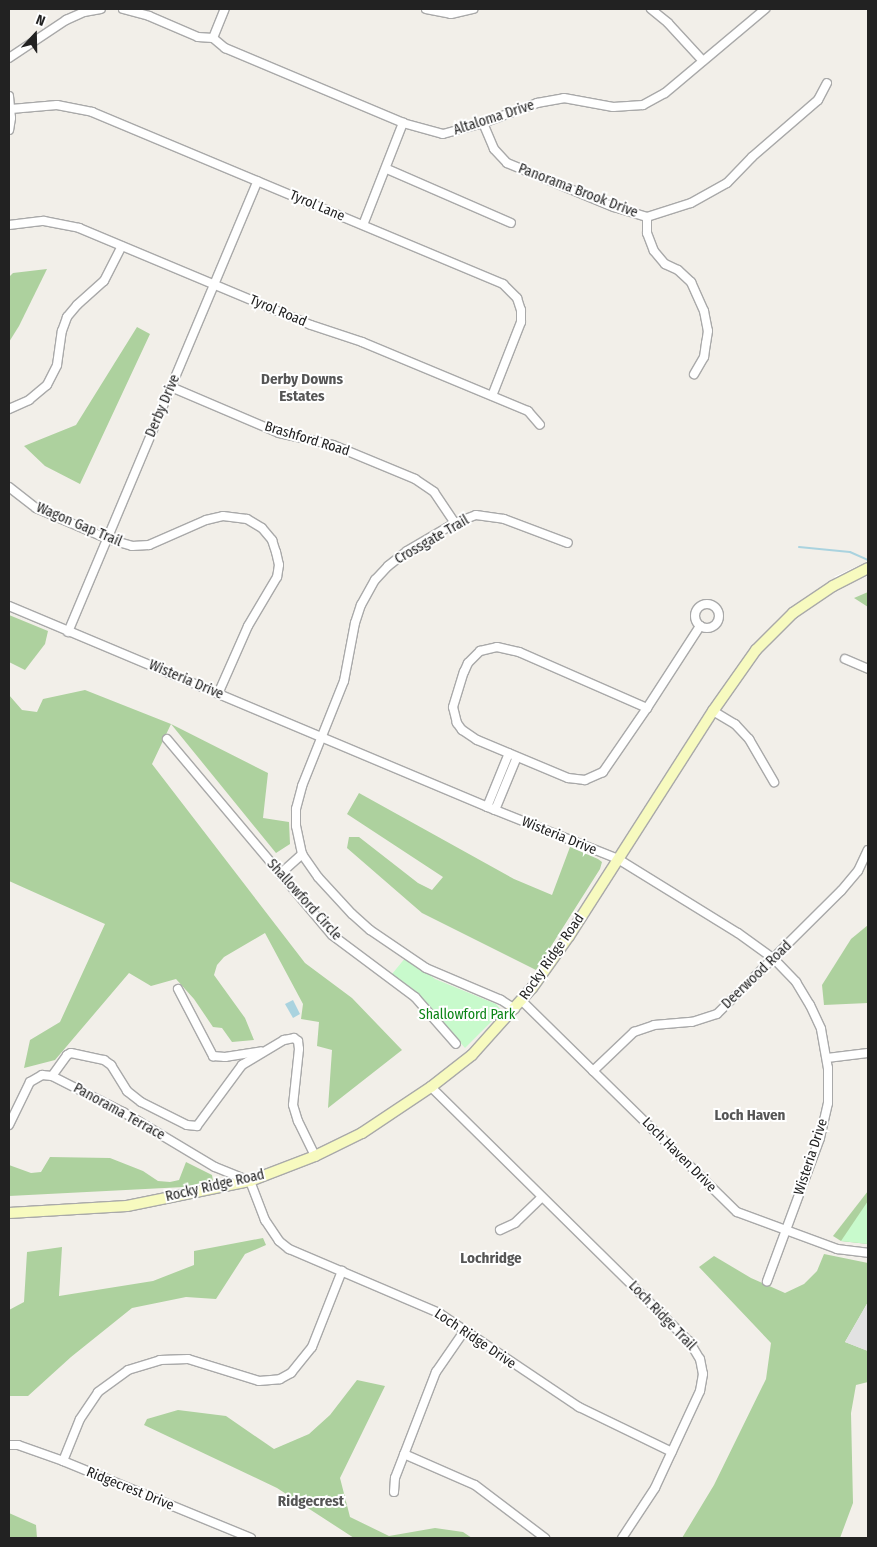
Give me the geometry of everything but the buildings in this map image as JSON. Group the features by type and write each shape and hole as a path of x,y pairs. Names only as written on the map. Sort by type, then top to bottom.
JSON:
{"main road":[{"name":"Rocky Ridge Road","path":"9,1213 127,1206 250,1181 315,1156 362,1133 432,1087 472,1055 518,1005 554,958 744,665 770,635 793,613 841,581 868,568"}],"street":[{"path":"9,58 66,20 84,12 101,9"},
{"name":"Altaloma Drive","path":"123,9 149,16 198,37 213,38 225,48 403,124 442,134 483,123 537,103 564,98 613,107 643,105 665,93 764,9"},
{"path":"213,38 225,9"},
{"path":"426,9 451,14 473,9"},
{"path":"651,9 702,60"},
{"name":"Panorama Brook Drive","path":"483,123 494,149 507,162 614,207 647,217 691,203 727,183 752,157 818,100 827,83"},
{"path":"9,96 11,109 9,130"},
{"name":"Tyrol Lane","path":"11,109 47,105 80,108 496,280 513,292 521,310 521,322 492,396"},
{"path":"364,225 403,124"},
{"path":"387,169 511,223"},
{"name":"Derby Drive","path":"68,632 258,181"},
{"path":"647,217 647,233 654,251 665,264 678,270 691,282 704,311 708,331 704,357 694,374"},
{"name":"Tyrol Road","path":"9,225 55,222 80,228 528,411 540,425"},
{"path":"9,409 35,396 51,379 58,359 62,331 67,317 77,305 104,281 122,246"},
{"name":"Brashford Road","path":"171,387 279,433 333,445 415,479 434,492 455,523"},
{"name":"Wagon Gap Trail","path":"9,487 36,508 132,546 149,545 206,520 223,516 247,519 262,528 272,540 278,559 277,577 248,626 218,694"},
{"name":"Crossgate Trail","path":"302,854 296,826 298,799 344,681 355,623 370,588 381,573 396,559 470,516 485,514 504,519 568,543"},
{"name":"Wisteria Drive","path":"9,606 487,807 618,858 730,928 774,959 796,982 810,1004 821,1029 827,1058 828,1103 820,1138 767,1281"},
{"path":"647,708 507,648 488,648 480,651 468,663 455,699 454,714 457,723 469,736 568,778 592,779 608,767 647,708 700,626"},
{"path":"845,659 868,669"},
{"path":"713,711 735,724 749,739 774,782"},
{"name":"Shallowford Circle","path":"167,739 332,935 415,997 456,1044"},
{"path":"487,807 509,753"},
{"path":"495,810 517,757"},
{"name":"Deerwood Road","path":"593,1071 634,1032 654,1025 692,1022 717,1014 841,891 865,864 868,850"},
{"path":"280,874 302,854"},
{"name":"Loch Haven Drive","path":"302,854 318,876 352,914 370,930 426,968 518,1005 593,1071 737,1212 837,1249 868,1253"},
{"path":"178,989 214,1056 225,1057 266,1051"},
{"path":"9,1125 30,1082 42,1075 52,1076 67,1054 71,1053 104,1060 111,1066 128,1091 141,1102 187,1125 197,1126 242,1065 284,1040 294,1038 298,1041 293,1105 298,1121 315,1156"},
{"path":"827,1058 868,1053"},
{"name":"Panorama Terrace","path":"52,1076 123,1112 215,1167 250,1181"},
{"name":"Loch Ridge Trail","path":"432,1087 689,1341 698,1353 702,1366 702,1383 672,1452 651,1494 622,1538"},
{"name":"Loch Ridge Drive","path":"250,1181 265,1220 279,1241 289,1249 424,1306 465,1330 578,1408 672,1452"},
{"path":"500,1230 515,1223 542,1197"},
{"path":"63,1461 80,1419 98,1392 128,1370 160,1360 188,1359 259,1381 273,1381 291,1373 312,1347 342,1271"},
{"path":"394,1492 394,1483 404,1454 436,1372 465,1330"},
{"name":"Ridgecrest Drive","path":"9,1445 18,1444 63,1461 251,1538"},
{"path":"404,1454 475,1485 545,1538"}],"green space":[{"path":"47,269 9,342 9,277 13,273"},
{"path":"137,327 150,334 80,484 45,466 24,446 76,425"},
{"path":"868,592 868,607 854,598"},
{"path":"9,615 48,631 45,644 25,670 9,662"},
{"path":"85,690 171,724 152,764 305,963 352,998 402,1050 328,1108 332,1050 317,1046 319,1022 301,1019 303,1004 265,933 224,957 217,965 214,975 245,1018 254,1040 232,1042 222,1028 213,1027 194,999 176,979 151,986 129,973 55,1060 24,1068 30,1040 60,1022 105,924 9,881 9,695 22,710 37,712 43,699"},
{"path":"171,724 268,773 263,818 289,822 290,844 276,853"},
{"path":"359,793 514,879 552,895 570,847 598,859 602,862 600,869 536,970 422,913 347,848 349,837 359,837 418,883 432,890 443,877 347,814"},
{"path":"868,925 868,1003 824,1005 822,985 851,939"},
{"name":"Shallowford Park","path":"406,957 435,979 496,1004 502,1011 465,1048 419,995 392,974"},
{"path":"50,1157 110,1158 143,1171 158,1181 170,1182 179,1180 186,1162 212,1175 213,1181 184,1187 9,1196 9,1165 31,1173 41,1172"},
{"path":"868,1191 868,1244 841,1241 833,1236"},
{"path":"868,1201 868,1244 841,1241"},
{"path":"263,1238 266,1245 245,1254 216,1299 186,1297 132,1308 71,1357 28,1396 9,1396 9,1310 24,1302 27,1252 62,1247 59,1296 153,1281 194,1265 194,1251"},
{"path":"824,1254 868,1263 868,1302 845,1342 868,1351 868,1382 856,1385 851,1413 853,1503 840,1538 682,1538 714,1485 766,1379 771,1343 699,1267 714,1256 751,1278 785,1293 804,1284 817,1271"},
{"path":"357,1380 385,1386 340,1478 350,1517 389,1536 435,1528 463,1532 472,1538 354,1538 277,1488 144,1425 147,1419 178,1410 226,1416 274,1449 309,1434 330,1415"},
{"path":"9,1513 36,1525 37,1538 9,1538"}],"shaded area":[{"path":"868,1302 868,1351 845,1342"}],"water":[{"path":"293,1000 300,1014 293,1018 285,1004"}],"pier":[{"path":"868,561 868,576 847,585 834,577"}],"waterway":[{"path":"799,547 850,552 868,560"}],"district":[{"name":"Derby Downs Estates","path":"302,388"},
{"name":"Loch Haven","path":"750,1116"},
{"name":"Lochridge","path":"491,1259"},
{"name":"Ridgecrest","path":"311,1502"}]}
